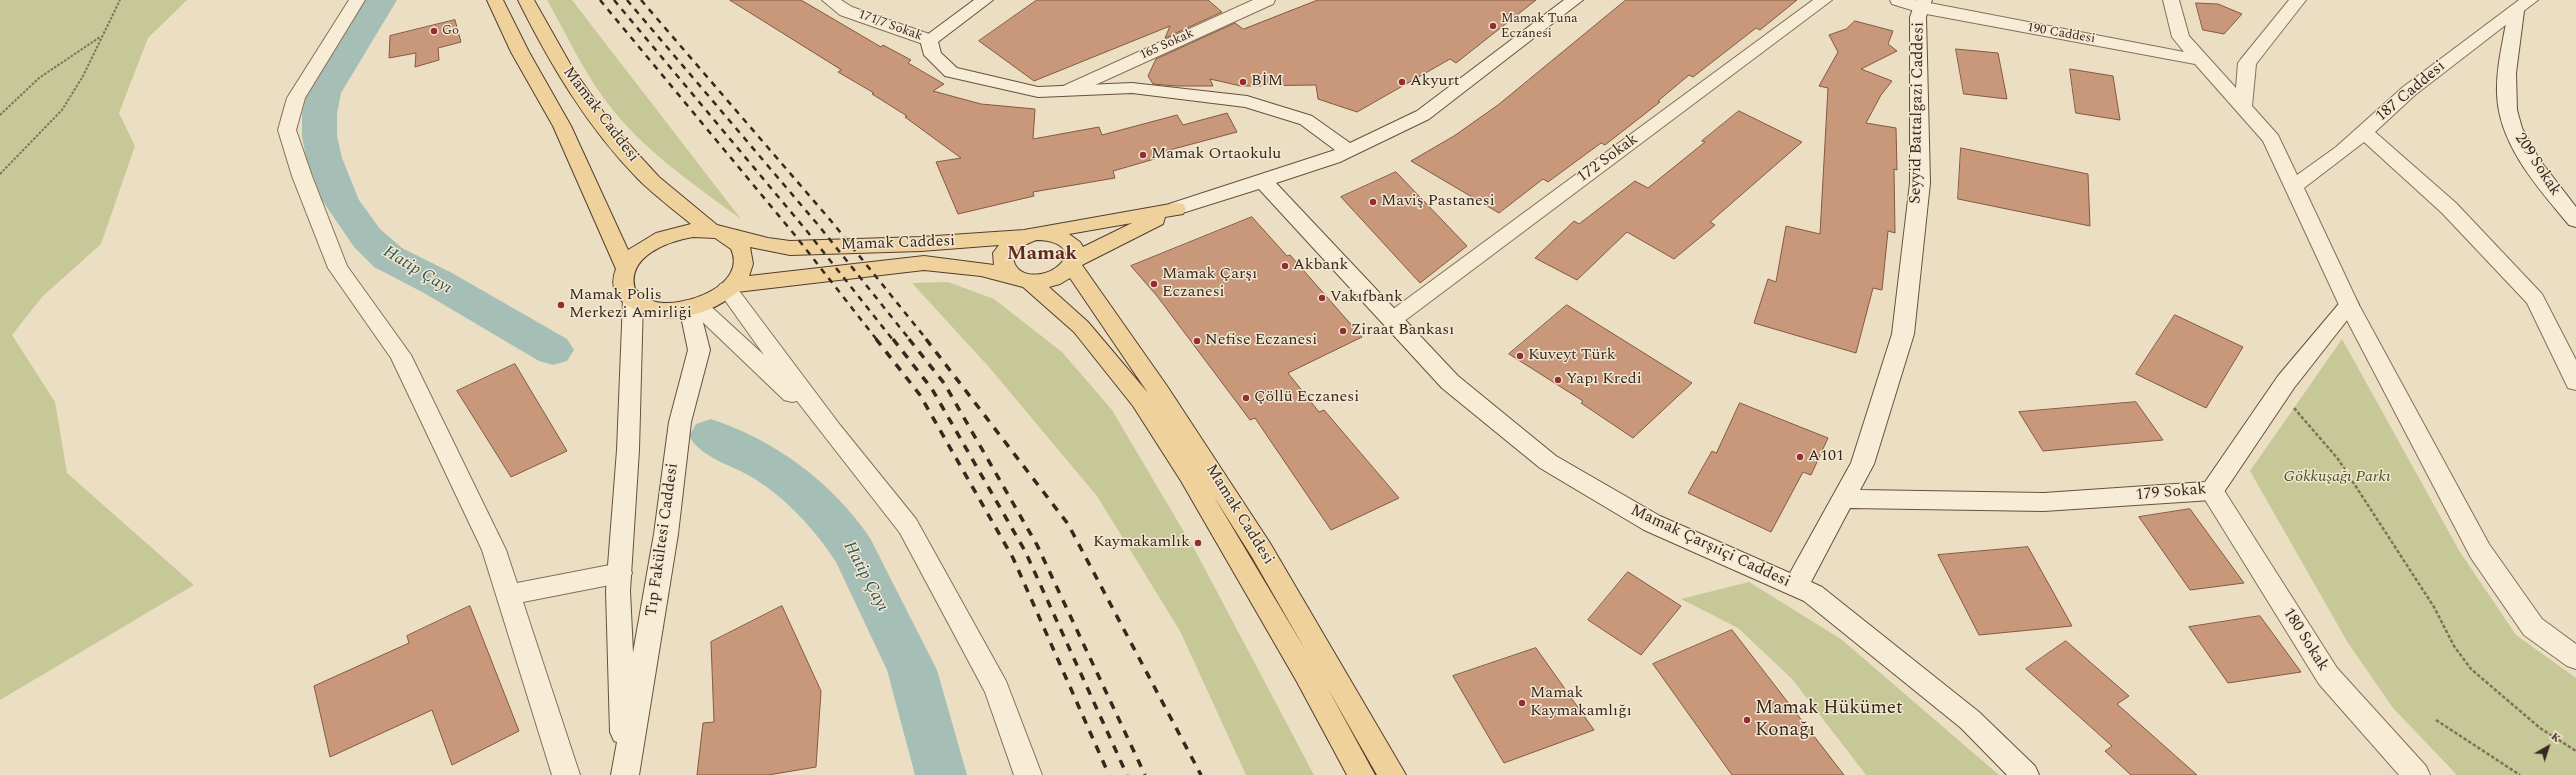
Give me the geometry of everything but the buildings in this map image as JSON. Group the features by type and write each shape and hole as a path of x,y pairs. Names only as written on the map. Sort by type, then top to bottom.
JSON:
{"main road":[{"name":"Mamak Caddesi","path":"495,0 520,52 562,126 626,268"},
{"name":"Mamak Caddesi","path":"526,0 547,42 612,138 644,174 719,233 768,246 790,248 921,244 1028,235"},
{"path":"1176,209 1072,263 1061,275 1050,280 1024,281 1008,274 1003,266 1002,258 1005,249 1028,235 1176,209"},
{"path":"694,230 719,233 738,242 744,252 745,263 730,287 694,306 661,310 645,307 633,300 625,291 623,280 626,268 646,247 660,239 694,230"},
{"path":"1028,235 1046,233 1066,239 1075,253 1072,263"},
{"name":"Mamak Caddesi","path":"730,287 924,263 982,269 1024,281 1081,328 1141,400 1189,475 1302,667 1361,775"},
{"name":"Mamak Caddesi","path":"1072,263 1159,392 1261,550 1392,775"}],"street":[{"path":"357,0 296,98 288,130 302,176 338,268 400,355 494,550 566,775"},
{"name":"171/7 Sokak","path":"830,0 846,11 929,40"},
{"path":"985,0 929,40 933,55 951,72 1038,92 1132,88 1247,102 1306,120 1348,151"},
{"name":"165 Sokak","path":"1067,90 1267,0"},
{"path":"1176,209 1333,158 1423,115 1575,0"},
{"name":"172 Sokak","path":"1392,320 1824,0"},
{"name":"190 Caddesi","path":"1898,0 2202,60"},
{"path":"2171,0 2181,37 2271,139 2349,305 2480,551 2533,627 2576,658"},
{"path":"2243,107 2247,63 2298,0"},
{"name":"187 Caddesi","path":"2293,187 2343,152 2409,91 2530,0"},
{"name":"Seyyid Battalgazi Caddesi","path":"1795,587 1862,464 1903,334 1920,183 1918,17 1922,4"},
{"name":"209 Sokak","path":"2516,11 2506,94 2513,126 2527,155 2550,188 2576,220"},
{"path":"2364,132 2449,208 2535,299 2576,382"},
{"name":"Mamak Çarşıiçi Caddesi","path":"1263,181 1450,382 1548,462 1652,523 1813,594 1970,720 2025,775"},
{"path":"730,287 832,431 908,526 997,689 1028,775"},
{"name":"Tıp Fakültesi Caddesi","path":"625,775 620,573 628,450 633,300"},
{"name":"179 Sokak","path":"1842,499 2044,502 2212,491 2279,392 2349,305"},
{"path":"694,306 832,431"},
{"name":"Tıp Fakültesi Caddesi","path":"625,775 666,534 680,422 699,350 694,306"},
{"name":"180 Sokak","path":"2212,491 2328,676 2416,775"},
{"path":"508,594 620,573"}],"path":[{"path":"0,174 62,110 83,76 120,0"},
{"path":"0,115 39,78 101,37"},
{"path":"2279,392 2338,459 2434,607 2454,646 2471,669 2540,728 2576,751"},
{"path":"2436,720 2520,775"}],"green space":[{"path":"0,0 187,0 148,38 119,113 135,146 101,244 42,297 12,335 55,402 67,473 194,585 0,700"},
{"path":"547,0 572,0 741,219 664,161 629,128 613,110 591,79"},
{"path":"948,282 994,299 1062,352 1112,410 1197,554 1314,775 1246,775 1180,631 1097,496 988,366 912,283"},
{"name":"Gökkuşağı Parkı","path":"2342,339 2460,552 2516,635 2576,678 2576,775 2457,775 2393,708 2348,643 2250,471"},
{"path":"1749,582 1841,639 1999,775 1866,775 1792,679 1738,628 1681,599"}],"waterway":[{"name":"Hatip Çayı","path":"381,0 324,93 320,114 320,136 324,158 331,179 341,200 353,220 367,238 388,258 438,283 553,350"},
{"name":"Hatip Çayı","path":"711,436 771,467 813,501 842,533 854,551 912,670 941,775"}],"railway":[{"path":"600,0 794,234 877,340"},
{"path":"614,0 806,230 893,340"},
{"path":"627,0 819,226 910,340"},
{"path":"641,0 832,222 927,340"},
{"path":"876,339 920,395 1013,558 1109,775"},
{"path":"893,339 932,389 1025,551 1127,775"},
{"path":"909,339 944,383 1037,545 1145,775"},
{"path":"926,339 1068,524 1201,775"}],"place":[{"name":"Mamak Tuna Eczanesi","path":"1493,26"},
{"name":"Go","path":"434,31"},
{"name":"BİM","path":"1243,82"},
{"name":"Akyurt","path":"1402,82"},
{"name":"Mamak Ortaokulu","path":"1143,155"},
{"name":"Maviş Pastanesi","path":"1373,202"},
{"name":"Akbank","path":"1285,266"},
{"name":"Mamak Çarşı Eczanesi","path":"1154,284"},
{"name":"Vakıfbank","path":"1322,298"},
{"name":"Mamak Polis Merkezi Amirliği","path":"561,305"},
{"name":"Ziraat Bankası","path":"1343,331"},
{"name":"Nefise Eczanesi","path":"1197,341"},
{"name":"Kuveyt Türk","path":"1520,356"},
{"name":"Yapı Kredi","path":"1558,380"},
{"name":"Çöllü Eczanesi","path":"1246,398"},
{"name":"A101","path":"1800,457"},
{"name":"Kaymakamlık","path":"1198,543"},
{"name":"Mamak Kaymakamlığı","path":"1522,703"},
{"name":"Mamak Hükümet Konağı","path":"1747,720"}],"district":[{"name":"Mamak","path":"1042,255"}]}
